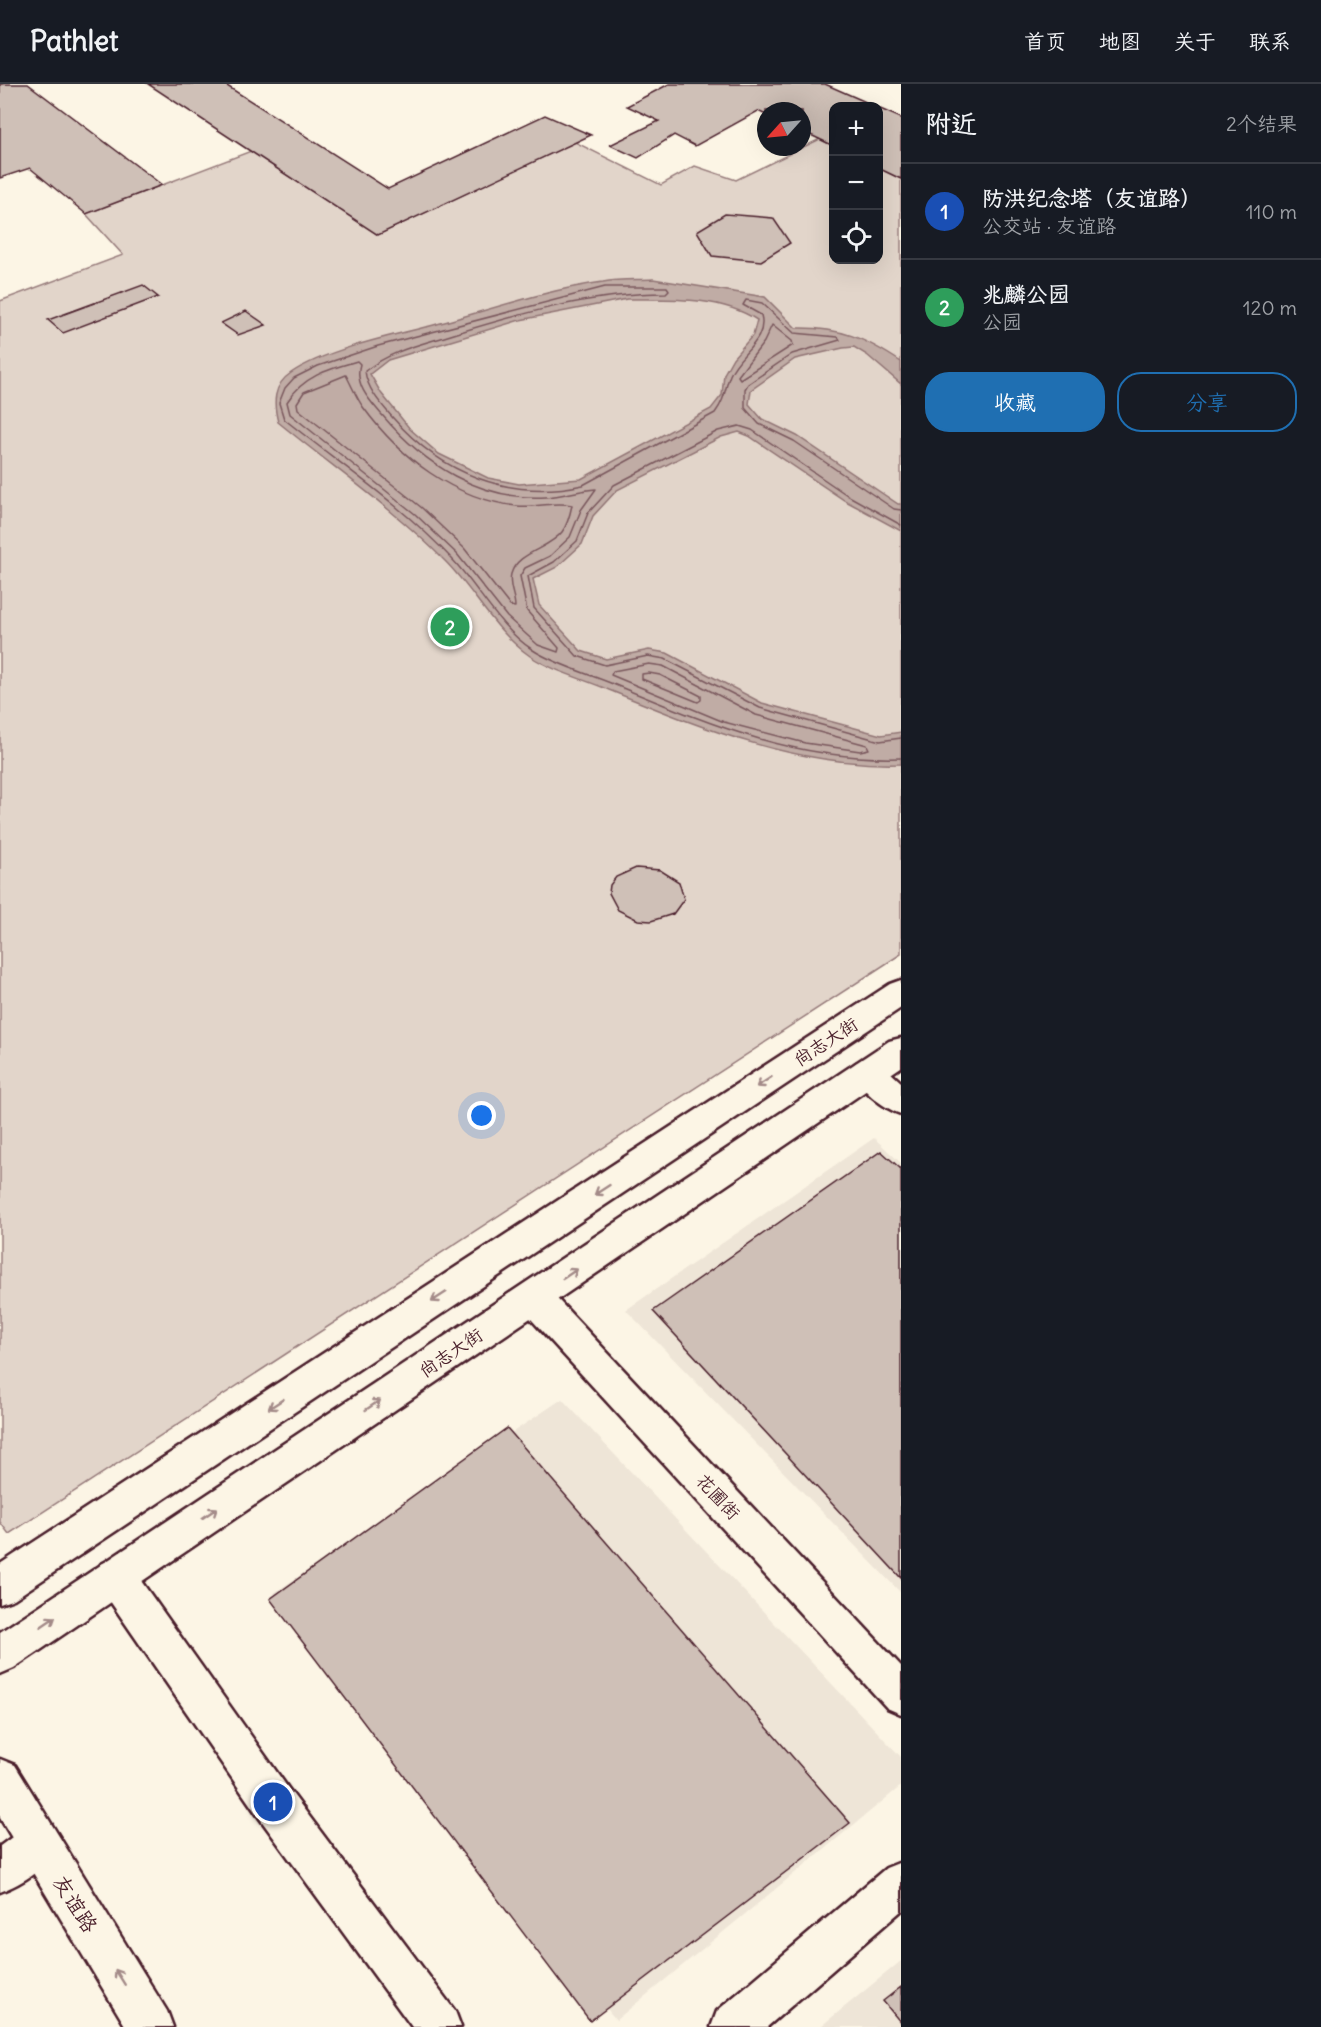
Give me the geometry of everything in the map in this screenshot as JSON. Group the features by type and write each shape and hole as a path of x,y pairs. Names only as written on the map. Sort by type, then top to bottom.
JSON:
{"main road":[{"name":"尚志大街","path":"0,1586 901,993"},
{"name":"尚志大街","path":"0,1655 901,1050"},
{"path":"868,1072 901,1101"},
{"name":"花圃街","path":"534,1298 901,1695"},
{"path":"115,1576 273,1802 439,2027"},
{"name":"友谊路","path":"0,1779 151,2027"},
{"path":"0,1870 38,1844"},
{"path":"733,2027 901,1883"}],"shaded area":[{"path":"820,139 829,144 829,264 883,264 883,170 901,179 901,954 9,1534 0,1522 0,301 123,255 86,214 251,151 378,235 575,142 661,185 695,166 736,180 785,156 811,156 811,143"},
{"path":"874,1138 901,1163 901,1593 626,1310"},
{"path":"562,1399 901,1757 901,1786 616,2020 274,1593"},
{"path":"901,1961 901,2027 820,2027"}],"water":[{"path":"653,279 765,297 796,328 826,330 852,336 876,346 901,362 901,384 854,347 795,359 751,390 749,404 762,419 797,436 901,504 901,531 844,500 749,436 739,432 721,437 617,490 593,516 582,544 557,567 533,579 539,605 581,651 606,659 649,650 667,653 762,703 881,735 901,732 901,764 825,759 752,743 680,718 539,661 517,646 506,635 456,573 425,542 385,506 278,422 275,401 281,383 291,373 321,357 377,339 559,290 609,281","holes":["627,299 694,300 743,312 757,320 753,335 733,358 724,374 722,395 711,409 581,479 519,484 488,478 439,454 410,429 381,393 370,374 388,360 520,320"]}],"building":[{"path":"0,84 28,84 162,185 86,214 30,168 0,178"},
{"path":"148,84 224,84 388,189 545,115 591,135 378,235"},
{"path":"669,84 825,84 866,102 829,102 829,144 811,135 811,102 757,102 757,112 695,146 674,135 638,158 610,145 659,121 627,106"},
{"path":"883,110 901,118 901,179 883,170"},
{"path":"725,214 773,218 790,243 761,261 712,256 697,231"},
{"path":"143,285 158,297 63,333 48,320"},
{"path":"246,311 266,325 238,335 221,323"},
{"path":"636,868 660,870 679,882 684,899 673,914 651,921 638,920 618,910 609,893 610,885 616,877"},
{"path":"881,1151 901,1169 901,1578 653,1311"},
{"path":"507,1428 850,1823 590,2021 270,1599"},
{"path":"901,1987 901,2023 883,2001"}],"place":[{"name":"兆麟公园","path":"450,627"},
{"name":"防洪纪念塔（友谊路）","path":"273,1802"}]}
